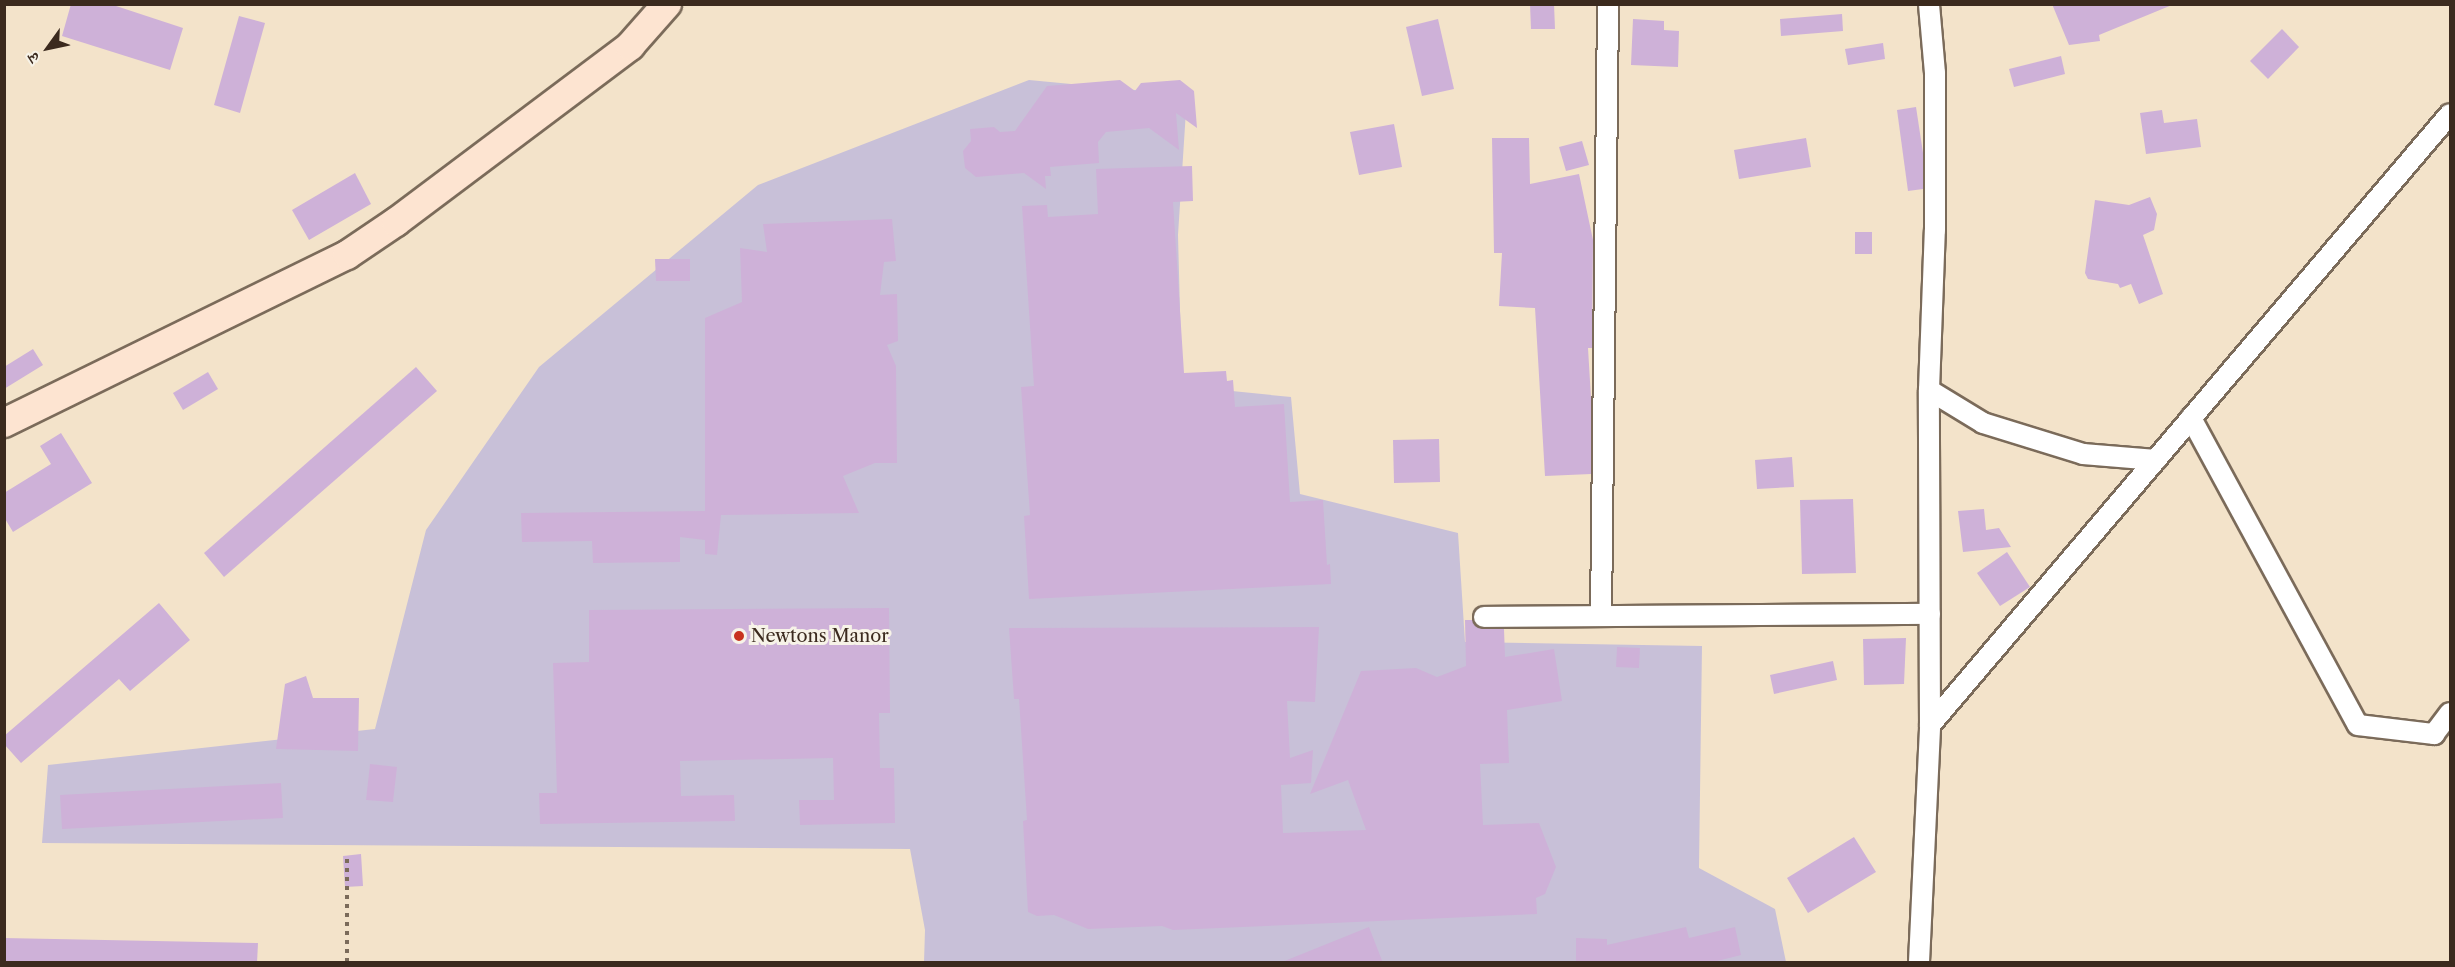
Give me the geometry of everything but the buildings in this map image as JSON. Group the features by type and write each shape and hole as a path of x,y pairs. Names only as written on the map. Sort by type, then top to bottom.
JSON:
{"street":[{"path":"4,423 346,255 396,222 630,46 667,4"},
{"path":"1601,616 1608,4"},
{"path":"1919,963 1930,725 1929,390 1935,73 1929,4"},
{"path":"1930,725 2451,114"},
{"path":"1929,390 1983,423 2084,454 2156,460"},
{"path":"2191,418 2358,726 2434,734 2451,713"},
{"path":"1484,617 1930,614"}],"path":[{"path":"347,855 347,963"}],"shaded area":[{"path":"1029,80 1187,95 1178,235 1182,386 1291,397 1300,494 1458,533 1465,642 1702,646 1699,868 1775,909 1786,962 924,962 925,930 910,849 42,843 48,765 375,729 426,530 539,367 758,185"}],"place":[{"name":"Newtons Manor","path":"739,636"}]}
